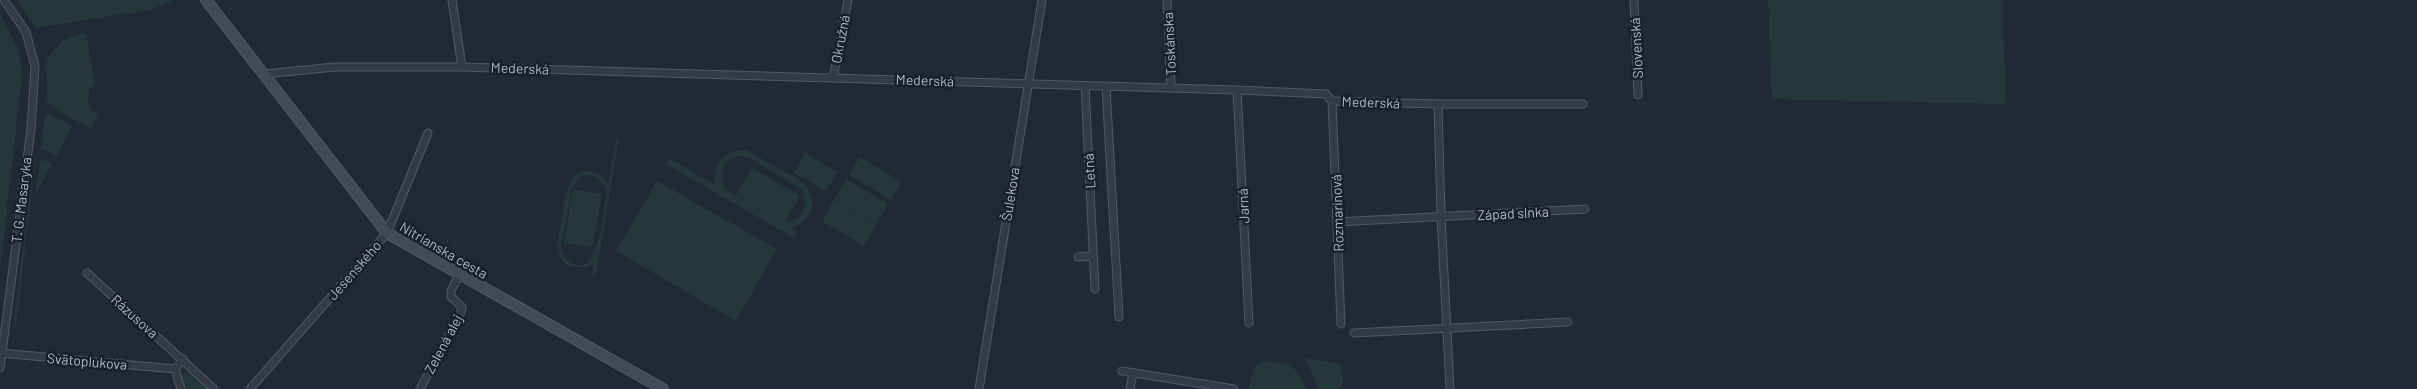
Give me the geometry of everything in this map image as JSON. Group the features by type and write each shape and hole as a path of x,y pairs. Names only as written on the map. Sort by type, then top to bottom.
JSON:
{"main road":[{"name":"Nitrianska cesta","path":"207,1 387,233 663,389"}],"street":[{"name":"T. G. Masaryka","path":"0,368 31,129 35,66 26,32 4,0"},
{"path":"452,0 462,67"},
{"name":"Okružná","path":"832,78 848,0"},
{"name":"Šulekova","path":"979,389 1042,0"},
{"name":"Toskánska","path":"1167,0 1171,88"},
{"name":"Slovenská","path":"1634,0 1638,95"},
{"name":"Mederská","path":"264,74 335,67 462,67 1236,90 1326,94 1332,101 1438,104 1583,104"},
{"name":"Letná","path":"1085,86 1095,289"},
{"path":"1106,86 1119,317"},
{"name":"Jarná","path":"1236,90 1250,323"},
{"name":"Rozmarínová","path":"1332,101 1341,324"},
{"path":"1438,104 1441,216 1450,389"},
{"name":"Jesenského","path":"250,389 387,233 428,133"},
{"name":"Západ slnka","path":"1337,222 1584,209"},
{"path":"1078,257 1093,256"},
{"name":"Rázusova","path":"87,273 214,389"},
{"name":"Zelená alej","path":"420,389 461,312 462,307 451,298 451,291 459,275"},
{"path":"1354,333 1568,322"},
{"name":"Svätoplukova","path":"1,353 175,369"},
{"path":"180,389 175,369 183,359"},
{"path":"1122,371 1234,389"},
{"path":"1130,389 1133,372"}],"shaded area":[{"path":"18,0 174,0 150,10 35,28"},
{"path":"1768,0 2002,0 2006,104 1772,99"},
{"path":"0,14 18,49 22,76 0,270"},
{"path":"86,33 95,84 90,88 88,100 92,111 98,114 91,129 55,109 47,101 46,59 65,39"},
{"path":"49,114 72,126 57,156 41,148 45,116"},
{"path":"616,139 619,139 596,275 592,275 594,263 589,266 574,268 561,259 558,250 558,237 568,189 575,176 581,172 595,172 608,183","holes":["586,175 598,179 603,184 606,195 601,230 593,255 586,263 578,265 567,260 561,248 572,188 579,178"]},
{"path":"746,150 800,180 806,187 812,200 812,207 806,219 792,228 797,232 794,238 666,164 669,158 715,185 716,171 721,159 731,152","holes":["742,156 752,159 802,190 806,205 799,218 784,222 800,196 752,168 736,195 783,222 725,189 722,172 726,163 735,157"]},
{"path":"805,153 837,172 826,191 794,173"},
{"path":"860,157 902,182 891,200 849,175"},
{"path":"41,158 52,164 35,195"},
{"path":"35,160 16,328 13,328 33,162"},
{"path":"847,179 888,204 876,224 834,200"},
{"path":"657,181 777,249 736,321 616,251"},
{"path":"573,189 602,194 592,248 564,243"},
{"path":"834,200 876,225 864,246 822,221"},
{"path":"1306,358 1341,364 1343,384 1338,389 1318,389"},
{"path":"1264,360 1291,367 1299,374 1307,389 1249,389 1254,367"},
{"path":"186,372 193,374 208,389 184,389 180,375"}]}
